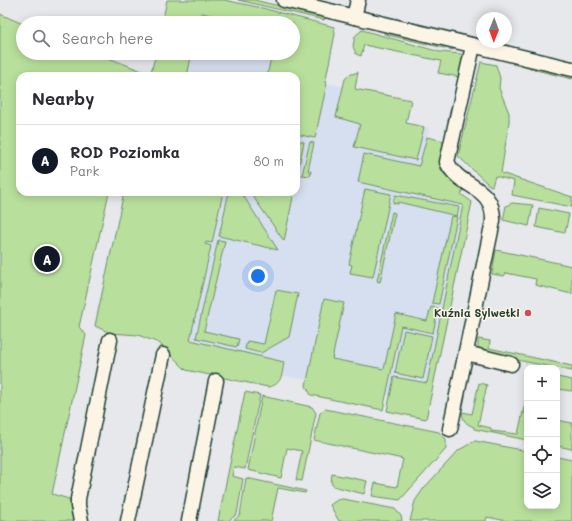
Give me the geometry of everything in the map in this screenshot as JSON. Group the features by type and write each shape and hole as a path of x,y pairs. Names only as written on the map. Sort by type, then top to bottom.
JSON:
{"street":[{"path":"284,0 572,69"},
{"path":"354,17 358,0"},
{"path":"450,429 493,222 493,212 490,202 484,195 453,171 447,162 474,46"},
{"path":"82,521 78,506 78,499 110,340"},
{"path":"466,354 511,364"},
{"path":"128,521 163,355"},
{"path":"189,521 216,381"}],"shaded area":[{"path":"154,60 300,60 320,82 411,100 406,123 429,128 427,137 442,141 431,194 468,201 426,403 330,383 257,372 203,346 94,323 123,196 300,196 300,72 151,72"}],"green space":[{"path":"167,0 224,0 292,16 215,16 202,13 201,16 164,16"},
{"path":"238,0 254,0 325,17 324,20"},
{"path":"0,14 16,21 16,60 114,60 144,72 16,72 16,196 108,196 79,327 86,335 52,494 69,499 76,521 0,521"},
{"path":"300,18 334,27 335,34 325,83 327,83 315,138 300,135 300,72 268,72 270,60 300,60"},
{"path":"362,30 440,52 461,54 464,57 460,77 438,73 441,61 364,45 361,56 356,54 353,46 355,36"},
{"path":"385,31 454,47 453,50 384,34"},
{"path":"154,60 190,60 188,72 151,72"},
{"path":"481,62 496,65 500,78 499,88 509,113 501,173 572,197 572,207 512,195 514,181 495,176 492,186 489,185 458,156"},
{"path":"514,62 572,76 572,79 512,64"},
{"path":"358,72 355,89 411,100 406,123 424,127 416,160 354,147 360,124 336,117 345,79 349,75"},
{"path":"427,137 444,141 441,157 441,171 464,190 461,194 472,202 426,419 387,411 394,377 427,383 463,205 358,182 364,154 419,166"},
{"path":"300,141 304,142 300,161"},
{"path":"310,142 314,143 308,171 311,171 310,176 302,175"},
{"path":"365,189 391,194 373,277 350,273 352,265 349,264"},
{"path":"395,195 459,207 457,216 398,202 398,204 393,203"},
{"path":"123,196 222,196 212,243 206,242 205,244 211,246 190,340 284,362 283,371 279,381 273,386 268,387 186,370 159,343 138,335 110,333 95,326"},
{"path":"228,196 244,196 278,250 219,236"},
{"path":"253,196 293,196 284,241"},
{"path":"512,203 533,205 529,226 503,220 506,206"},
{"path":"539,208 569,214 565,233 536,227"},
{"path":"392,212 395,213 380,282 377,281"},
{"path":"451,216 457,217 439,304 432,303"},
{"path":"218,240 225,241 204,331 239,339 237,347 196,338"},
{"path":"496,250 572,266 572,294 535,285 536,279 506,273 504,276 492,274"},
{"path":"276,290 298,294 289,337 261,353 245,349 247,341 264,344"},
{"path":"324,299 344,303 332,359 384,369 396,314 427,321 431,307 438,308 433,333 401,326 383,410 311,395 306,386"},
{"path":"404,330 432,336 423,379 395,373"},
{"path":"478,339 490,341 489,348 572,366 572,371 560,369 560,365 542,365 487,354 478,348"},
{"path":"560,378 572,380 572,391 560,389"},
{"path":"479,383 487,385 478,425 491,428 491,431 518,434 524,407 524,439 474,429 474,427 465,422 462,412 472,414"},
{"path":"245,392 260,395 245,469 234,467 232,476 243,479 237,514 228,521 218,521"},
{"path":"262,396 312,407 316,413 302,481 296,480 302,451 287,448 281,478 248,470"},
{"path":"325,409 439,432 446,439 446,449 400,500 372,496 375,483 397,487 403,459 314,440 320,413"},
{"path":"560,421 572,423 572,449 560,447"},
{"path":"475,441 524,450 524,509 560,509 560,458 572,460 572,521 507,521 487,517 486,521 410,521 415,501 424,488 459,450"},
{"path":"332,474 367,481 364,494 333,486 331,482"},
{"path":"246,478 306,491 305,493 278,488 271,521 233,521 240,515"},
{"path":"343,499 395,509 401,516 402,521 339,521 330,505 337,500"}],"place":[{"name":"ROD Poziomka","path":"47,259"},
{"name":"Kuźnia Sylwetki","path":"528,313"}]}
